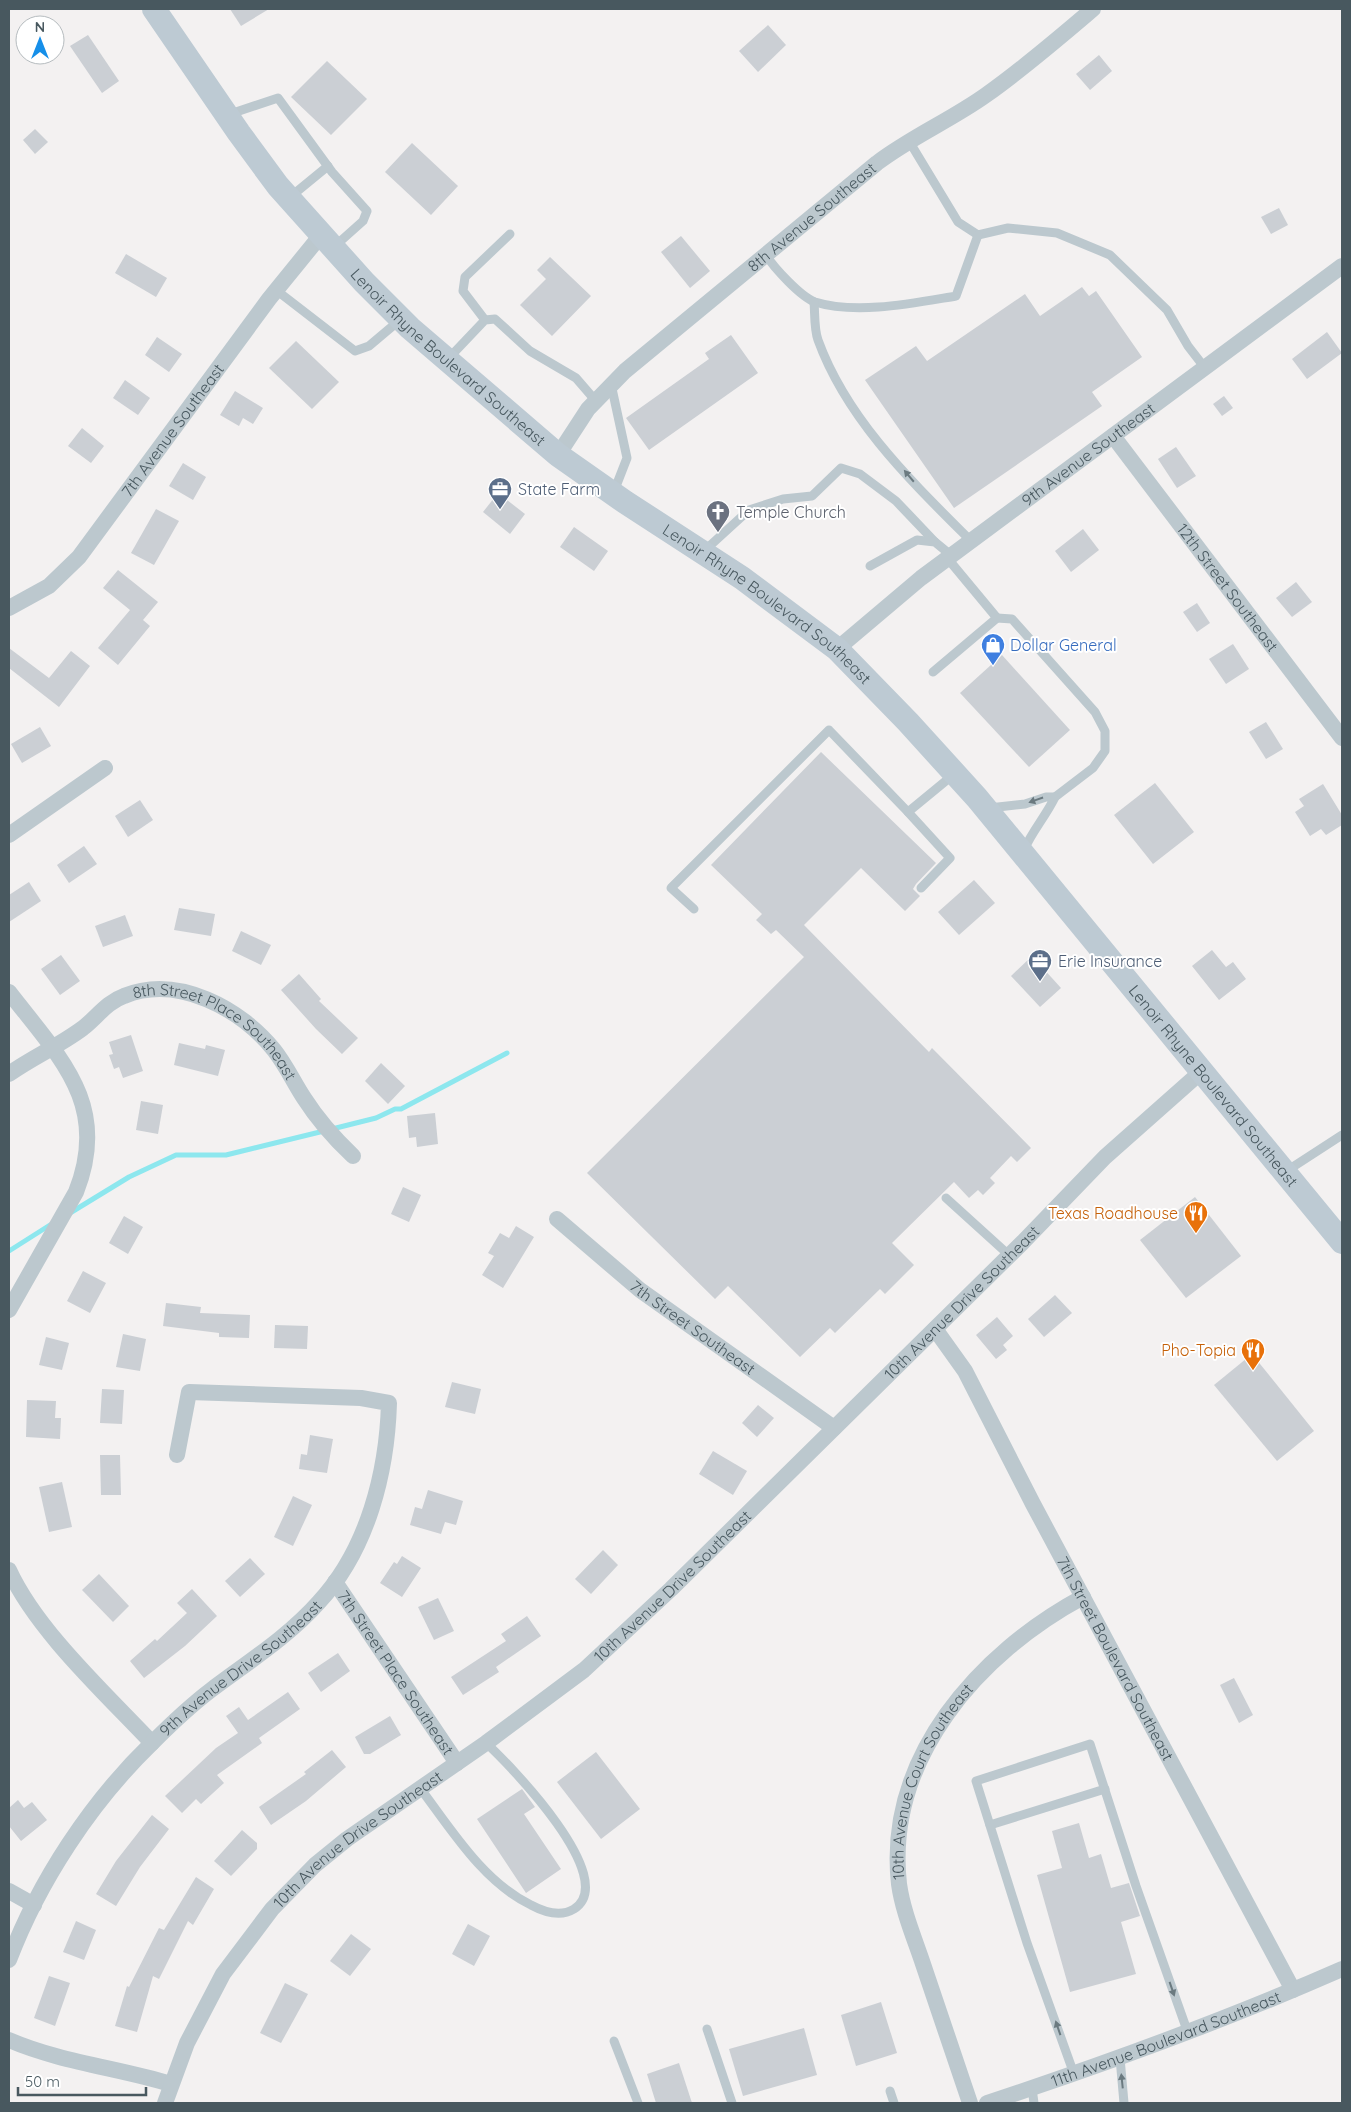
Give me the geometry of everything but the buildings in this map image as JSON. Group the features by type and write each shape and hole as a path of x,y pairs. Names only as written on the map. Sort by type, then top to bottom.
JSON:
{"main road":[{"name":"Lenoir Rhyne Boulevard Southeast","path":"154,9 226,115 289,198 327,242 401,319 558,455 613,494 703,552 837,649 956,773 986,808 1342,1242"}],"street":[{"name":"8th Avenue Southeast","path":"558,455 572,430 595,400 611,384 876,163 909,140 945,122 987,95 1093,9"},
{"name":"7th Avenue Southeast","path":"9,608 22,603 49,586 79,557 276,290 327,242"},
{"name":"9th Avenue Southeast","path":"837,649 971,541 1342,266"},
{"name":"12th Street Southeast","path":"1113,436 1342,738"},
{"path":"9,835 105,768"},
{"name":"8th Street Place Southeast","path":"9,1074 52,1049 84,1027 114,1000 126,995 145,990 165,990 207,1000 234,1012 262,1037 285,1066 320,1122 353,1156"},
{"path":"9,992 69,1071 80,1093 86,1123 87,1153 76,1192 9,1310"},
{"name":"10th Avenue Drive Southeast","path":"165,2103 187,2043 212,1991 246,1940 272,1909 316,1865 347,1839 486,1743 584,1670 671,1589 1010,1256 1106,1157 1202,1071"},
{"name":"7th Street Southeast","path":"557,1220 640,1290 834,1428"},
{"name":"7th Street Boulevard Southeast","path":"935,1329 965,1371 1083,1597 1293,1990"},
{"name":"9th Avenue Drive Southeast","path":"9,1960 34,1905 60,1860 85,1823 119,1779 152,1744 209,1692 284,1635 320,1602 335,1582 357,1544 376,1494 386,1449 389,1402 333,1397 189,1392 177,1455"},
{"path":"9,1570 27,1602 44,1624 152,1744"},
{"name":"7th Street Place Southeast","path":"335,1582 457,1763"},
{"name":"10th Avenue Court Southeast","path":"970,2103 903,1906 898,1851 903,1810 911,1782 926,1745 963,1694 989,1665 1021,1636 1051,1615 1083,1597"},
{"path":"9,1891 34,1905"},
{"name":"11th Avenue Boulevard Southeast","path":"987,2103 1033,2096 1074,2074 1188,2033 1342,1969"},
{"path":"9,2040 45,2053 130,2072 171,2084"}],"lane":[{"path":"226,115 278,98 328,166 367,211 363,221 327,242"},
{"path":"909,140 958,222 978,235 1008,228 1057,233 1110,255 1167,310 1188,346 1205,368"},
{"path":"289,198 328,166"},
{"path":"485,320 463,291 465,277 510,234"},
{"path":"766,255 777,272 814,302 863,308 956,296 978,235"},
{"path":"276,290 355,351 369,346 401,319"},
{"path":"814,302 817,338 850,407 919,488 971,541"},
{"path":"447,360 485,320 495,319 530,352 576,378 595,400"},
{"path":"611,384 628,458 613,494"},
{"path":"703,552 748,510 783,499 812,496 841,468 860,474 896,501 950,557 997,618"},
{"path":"870,566 917,540 935,542"},
{"path":"933,672 997,618 1012,619 1095,712 1106,731 1106,751 1093,768 1055,797 1049,809 1038,822 1023,853"},
{"path":"694,909 671,888 829,730 950,858 921,888"},
{"path":"908,812 956,773"},
{"path":"986,808 1025,804 1046,797 1055,797"},
{"path":"1285,1172 1342,1135"},
{"path":"946,1198 1010,1256"},
{"path":"420,1788 468,1850 512,1894 530,1905 552,1913 566,1912 574,1909 581,1903 586,1887 584,1872 575,1851 541,1802 486,1743"},
{"path":"1074,2074 1028,1943 976,1782 1090,1744 1156,1944 1188,2033"},
{"path":"990,1825 1104,1789"},
{"path":"707,2029 732,2103"},
{"path":"614,2041 638,2103"},
{"path":"1120,2058 1124,2103"},
{"path":"890,2091 894,2103"}],"waterway":[{"path":"332,1129 376,1118 395,1109 401,1109 507,1053"},
{"path":"70,1213 129,1177 176,1155 226,1155 324,1131"},
{"path":"9,1251 50,1225"}],"place":[{"name":"State Farm","path":"500,510"},
{"name":"Temple Church","path":"718,533"},
{"name":"Dollar General","path":"993,666"},
{"name":"Erie Insurance","path":"1040,982"},
{"name":"Texas Roadhouse","path":"1196,1234"},
{"name":"Pho-Topia","path":"1253,1371"}]}
